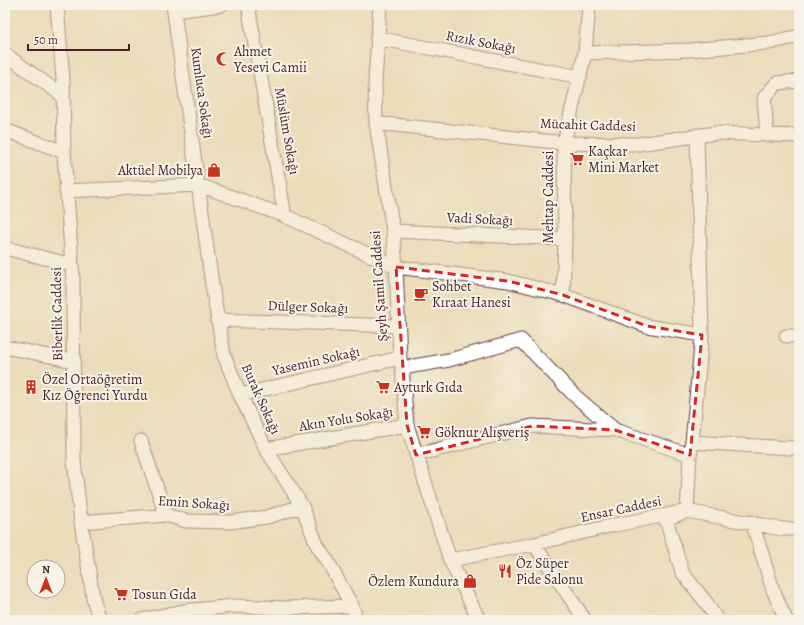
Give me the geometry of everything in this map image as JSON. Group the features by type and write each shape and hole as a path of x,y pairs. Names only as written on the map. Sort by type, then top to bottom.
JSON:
{"street":[{"name":"Biberlik Caddesi","path":"57,5 63,96 66,191 72,265 74,461 81,522 94,602 100,620"},
{"path":"173,8 221,5"},
{"name":"Müslüm Sokağı","path":"248,5 285,216"},
{"name":"Şeyh Şamil Caddesi","path":"380,5 375,82 376,123 393,231 398,326 407,425 450,560 479,620"},
{"name":"Mehtap Caddesi","path":"563,295 565,239 564,142 585,53 589,5"},
{"name":"Kumluca Sokağı","path":"173,8 199,185"},
{"path":"585,53 689,50 768,43 799,36"},
{"name":"Rızık Sokağı","path":"377,38 580,77"},
{"path":"5,54 63,96"},
{"path":"767,135 764,98 777,83 799,81"},
{"name":"Mücahit Caddesi","path":"376,123 564,142 638,144 716,133 799,136"},
{"path":"5,130 64,152"},
{"path":"697,135 702,335 691,448 687,511 666,519 682,572 708,605 717,620"},
{"path":"66,191 199,185 285,216 396,267 508,281 563,295 647,326 702,335"},
{"name":"Burak Sokağı","path":"199,185 217,320 224,356 240,395 266,449 302,506 317,545 327,560 352,606 357,620"},
{"name":"Vadi Sokağı","path":"393,231 565,239"},
{"path":"5,248 72,265"},
{"name":"Dülger Sokağı","path":"217,320 398,326"},
{"name":"Yasemin Sokağı","path":"240,395 401,363 449,360 521,340 574,395 614,430"},
{"path":"5,347 74,361"},
{"name":"Akın Yolu Sokağı","path":"266,449 407,425"},
{"path":"416,455 532,426 614,430 691,448 799,447"},
{"path":"141,441 166,515"},
{"name":"Emin Sokağı","path":"81,522 166,515 186,521 230,522 267,517 302,506"},
{"name":"Ensar Caddesi","path":"450,560 534,544 610,526 687,511 752,522 782,529 799,530"},
{"path":"752,522 773,590 786,620"},
{"path":"534,544 585,620"},
{"path":"141,620 183,611 234,606 286,608 352,606"}],"highlighted area":[{"path":"396,267 508,281 563,295 647,326 702,335 690,455 615,430 532,426 416,455 407,425"}],"place":[{"name":"Ahmet Yesevi Camii","path":"223,59"},
{"name":"Kaçkar Mini Market","path":"577,159"},
{"name":"Aktüel Mobilya","path":"214,170"},
{"name":"Sohbet Kıraat Hanesi","path":"421,294"},
{"name":"Özel Ortaöğretim Kız Öğrenci Yurdu","path":"31,387"},
{"name":"Ayturk Gıda","path":"383,387"},
{"name":"Göknur Alışveriş","path":"424,432"},
{"name":"Öz Süper Pide Salonu","path":"505,571"},
{"name":"Özlem Kundura","path":"470,581"},
{"name":"Tosun Gıda","path":"121,594"}]}
